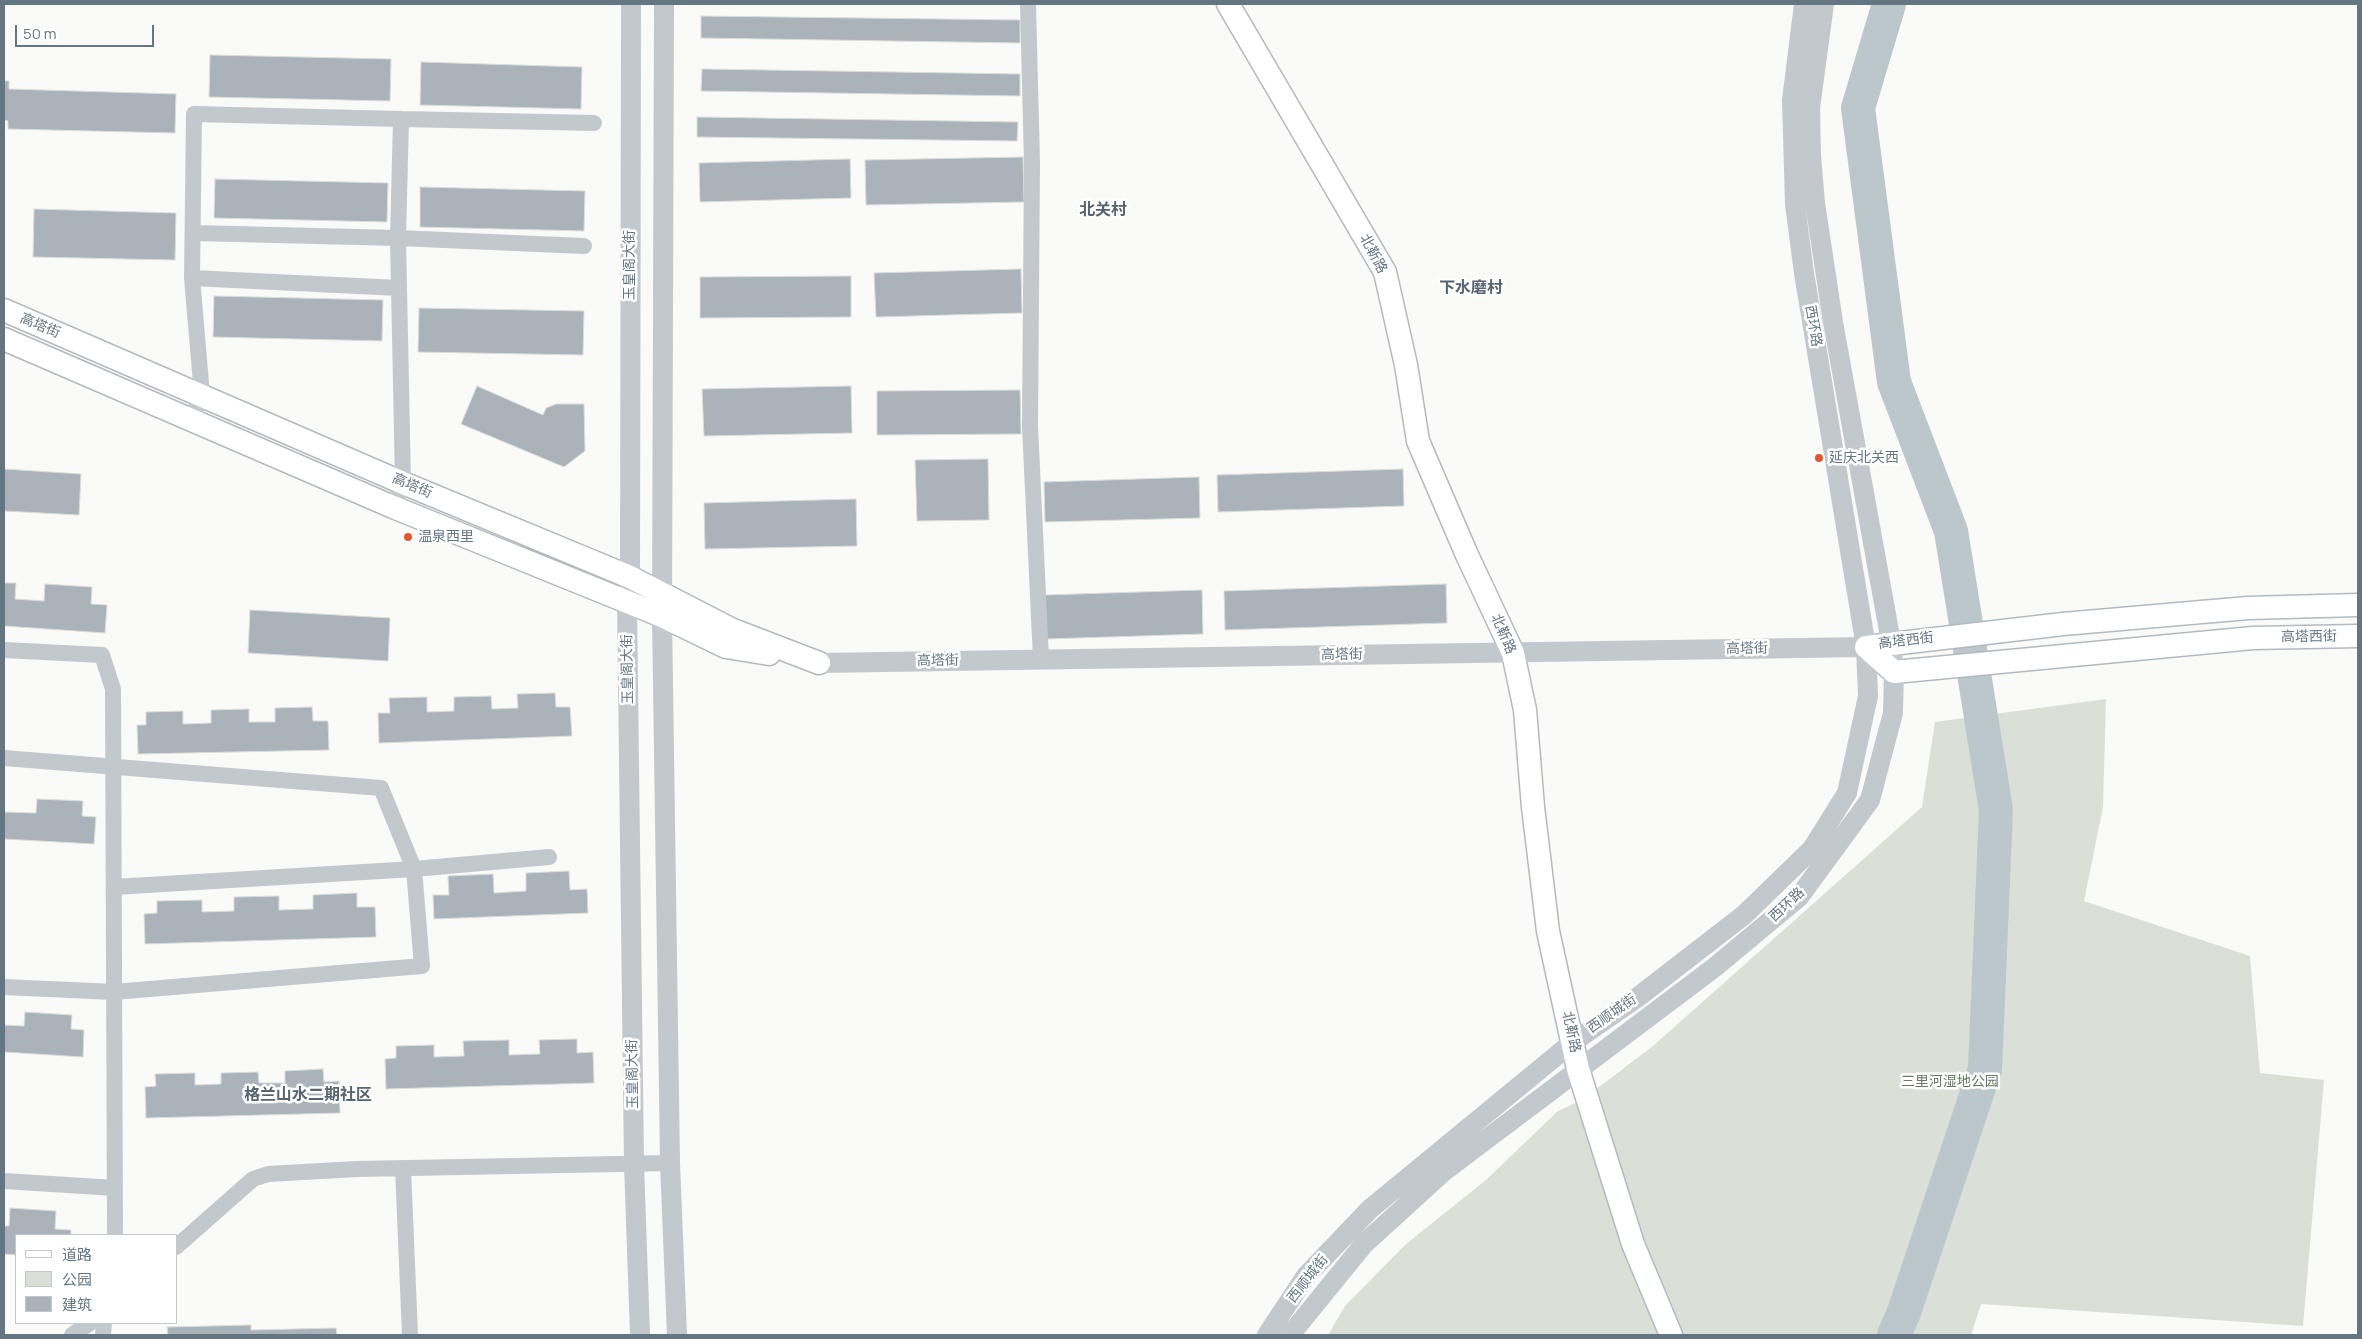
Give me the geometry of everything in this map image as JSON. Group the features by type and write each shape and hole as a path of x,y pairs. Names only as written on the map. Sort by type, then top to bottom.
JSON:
{"main road":[{"name":"北靳路","path":"1228,4 1385,272 1406,365 1418,441 1466,554 1513,653 1525,710 1533,807 1548,931 1578,1069 1633,1244 1671,1335"},
{"name":"高塔街","path":"4,310 403,483 630,577 733,630 819,663"},
{"name":"高塔街","path":"4,339 393,507 662,616 726,647 819,663"},
{"name":"高塔西街","path":"1866,647 1891,642 2063,624 2248,608 2358,605"},
{"name":"高塔西街","path":"1866,647 1894,672 2253,638 2358,636"}],"street":[{"name":"玉皇阁大街","path":"631,4 630,577 627,602 634,1164 640,1335"},
{"path":"664,4 662,616 670,1163 677,1335"},
{"path":"1028,4 1032,163 1030,426 1041,659"},
{"name":"西环路","path":"1804,4 1792,100 1795,204 1804,273 1866,647"},
{"name":"西环路","path":"1578,1069 1715,967 1799,897 1870,800 1893,713 1894,672 1891,642 1833,322 1815,203 1810,108 1824,4"},
{"path":"191,420 202,395 192,278 194,114 594,123"},
{"path":"393,507 403,483 398,238 401,119"},
{"path":"194,232 584,246"},
{"path":"192,278 399,288"},
{"name":"高塔街","path":"819,663 1866,647"},
{"name":"西顺城街","path":"1267,1335 1306,1276 1370,1209 1573,1042 1638,997 1744,915 1812,849 1847,793 1868,696 1866,647"},
{"path":"4,650 102,654 113,689 115,1234"},
{"path":"4,758 381,788 414,869 422,966 114,992 4,987"},
{"path":"114,887 414,869 549,857"},
{"name":"西顺城街","path":"1290,1335 1364,1244 1378,1231 1443,1172 1578,1069"},
{"path":"178,1245 253,1179 268,1174 403,1168 670,1163"},
{"path":"403,1168 410,1335"},
{"path":"4,1181 115,1188"},
{"path":"72,1335 88,1324"}],"green space":[{"name":"三里河湿地公园","path":"2106,699 2103,807 2084,901 2250,956 2260,1073 2324,1080 2303,1326 1981,1304 1971,1335 1328,1335 1345,1306 1406,1244 1486,1180 1558,1111 1582,1100 1653,1046 1922,807 1935,722"}],"building":[{"path":"701,16 1020,20 1020,43 701,38"},
{"path":"210,55 391,59 390,101 209,97"},
{"path":"421,62 582,67 581,109 420,105"},
{"path":"702,69 1020,74 1020,96 701,91"},
{"path":"4,81 9,81 9,89 176,94 175,133 8,129 8,121 4,120"},
{"path":"697,117 1018,122 1017,141 697,137"},
{"path":"1023,157 1024,202 866,205 865,160"},
{"path":"850,159 851,198 700,202 699,163"},
{"path":"215,179 388,183 387,222 214,218"},
{"path":"420,187 585,191 584,231 420,227"},
{"path":"34,209 176,213 175,260 33,257"},
{"path":"1021,269 1022,313 876,317 874,273"},
{"path":"851,276 851,317 700,318 700,277"},
{"path":"214,296 383,300 382,341 213,337"},
{"path":"419,308 584,311 583,355 418,352"},
{"path":"477,386 543,415 546,408 556,404 584,404 585,451 564,467 461,424"},
{"path":"851,386 852,433 704,436 702,389"},
{"path":"1020,390 1021,434 877,435 877,391"},
{"path":"988,459 989,520 917,521 915,460"},
{"path":"4,469 81,474 79,515 4,511"},
{"path":"1403,469 1404,506 1218,512 1217,475"},
{"path":"1199,477 1200,518 1045,522 1044,482"},
{"path":"856,499 857,546 705,549 704,503"},
{"path":"4,583 16,583 15,599 44,601 45,584 92,587 91,604 107,605 105,633 4,626"},
{"path":"1446,584 1447,623 1225,630 1224,591"},
{"path":"1202,590 1203,634 1046,639 1045,595"},
{"path":"250,610 390,618 388,661 248,653"},
{"path":"555,693 556,707 570,707 572,736 379,743 378,713 390,713 389,698 427,697 427,712 454,711 454,697 491,696 492,709 518,708 517,694"},
{"path":"312,707 313,721 328,721 329,750 138,754 137,725 146,725 146,712 183,711 183,724 211,723 211,710 249,709 249,722 275,722 275,708"},
{"path":"37,799 83,801 82,816 96,817 94,844 4,839 4,812 36,813"},
{"path":"569,871 570,890 587,889 588,913 434,919 433,895 449,895 448,876 493,874 494,893 526,891 526,873"},
{"path":"357,893 357,907 375,907 376,937 145,944 144,914 157,913 157,901 202,900 202,912 234,911 234,897 279,896 279,910 313,909 313,895"},
{"path":"25,1012 72,1015 71,1029 84,1030 83,1057 4,1052 4,1025 24,1026"},
{"path":"577,1039 577,1053 593,1052 594,1083 386,1089 385,1059 396,1058 396,1046 434,1045 434,1057 464,1056 463,1041 509,1040 509,1055 540,1054 539,1040"},
{"path":"323,1069 324,1082 339,1081 340,1113 146,1118 145,1087 156,1086 155,1074 195,1073 195,1085 221,1084 221,1073 258,1072 259,1083 285,1083 285,1071"},
{"path":"10,1208 56,1211 55,1229 71,1230 71,1234 15,1234 15,1255 4,1254 4,1226 9,1226"},
{"path":"251,1325 251,1330 336,1328 337,1335 168,1335 167,1327"}],"waterway":[{"path":"1889,4 1858,108 1894,382 1951,531 1996,810 1985,1069 1904,1312 1894,1335"}],"place":[{"name":"延庆北关西","path":"1819,458"},
{"name":"温泉西里","path":"408,537"}],"district":[{"name":"北关村","path":"1103,211"},
{"name":"下水磨村","path":"1471,289"},
{"name":"格兰山水二期社区","path":"308,1096"}]}
